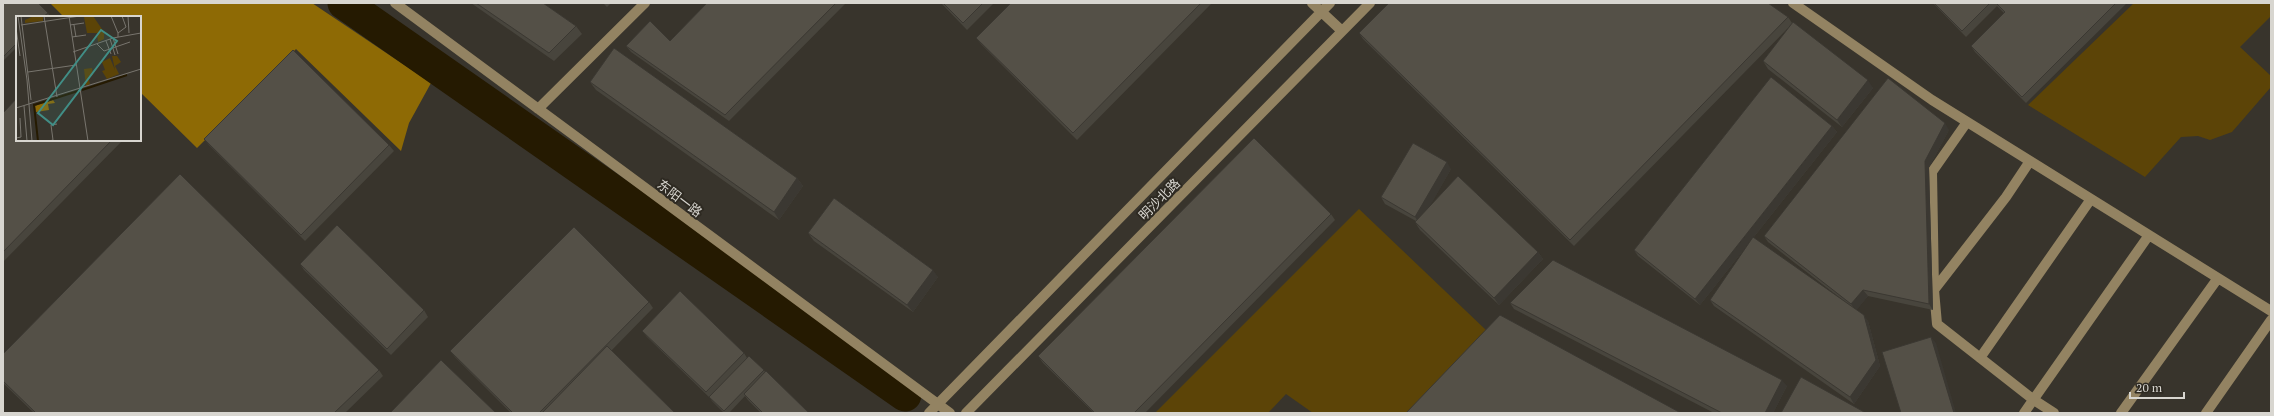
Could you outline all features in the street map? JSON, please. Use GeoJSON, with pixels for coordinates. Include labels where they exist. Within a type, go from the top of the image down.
{"type":"FeatureCollection","features":[{"type":"Feature","properties":{"kind":"street","name":"东阳一路"},"geometry":{"type":"LineString","coordinates":[[395,3],[950,413]]}},
{"type":"Feature","properties":{"kind":"street"},"geometry":{"type":"LineString","coordinates":[[538,109],[644,3]]}},
{"type":"Feature","properties":{"kind":"street"},"geometry":{"type":"LineString","coordinates":[[1312,3],[1342,31]]}},
{"type":"Feature","properties":{"kind":"street","name":"明沙北路"},"geometry":{"type":"LineString","coordinates":[[929,413],[1330,3]]}},
{"type":"Feature","properties":{"kind":"street","name":"明沙北路"},"geometry":{"type":"LineString","coordinates":[[966,413],[1370,3]]}},
{"type":"Feature","properties":{"kind":"street"},"geometry":{"type":"LineString","coordinates":[[1793,3],[1932,100],[2271,311]]}},
{"type":"Feature","properties":{"kind":"street"},"geometry":{"type":"LineString","coordinates":[[1967,122],[1932,172],[1934,290],[1937,324],[2034,400],[2054,413]]}},
{"type":"Feature","properties":{"kind":"street"},"geometry":{"type":"LineString","coordinates":[[1934,290],[2006,197],[2030,161]]}},
{"type":"Feature","properties":{"kind":"street"},"geometry":{"type":"LineString","coordinates":[[1980,358],[2091,199]]}},
{"type":"Feature","properties":{"kind":"street"},"geometry":{"type":"LineString","coordinates":[[2024,413],[2149,235]]}},
{"type":"Feature","properties":{"kind":"street"},"geometry":{"type":"LineString","coordinates":[[2121,413],[2218,278]]}},
{"type":"Feature","properties":{"kind":"street"},"geometry":{"type":"LineString","coordinates":[[2206,413],[2271,320]]}},
{"type":"Feature","properties":{"kind":"shaded area"},"geometry":{"type":"Polygon","coordinates":[[[50,3],[312,3],[431,83],[409,123],[401,151],[296,49],[197,148],[141,93],[141,16],[63,16],[50,3]]]}},
{"type":"Feature","properties":{"kind":"shaded area"},"geometry":{"type":"Polygon","coordinates":[[[2134,3],[2271,3],[2271,16],[2240,47],[2271,76],[2271,87],[2232,132],[2210,140],[2198,136],[2181,137],[2145,177],[2028,105],[2134,3]]]}},
{"type":"Feature","properties":{"kind":"shaded area"},"geometry":{"type":"Polygon","coordinates":[[[1359,209],[1487,331],[1411,413],[1313,413],[1286,394],[1268,413],[1155,413],[1359,209]]]}},
{"type":"Feature","properties":{"kind":"building"},"geometry":{"type":"Polygon","coordinates":[[[3,3],[38,3],[48,13],[44,16],[16,16],[16,44],[3,57],[3,3]]]}},
{"type":"Feature","properties":{"kind":"building"},"geometry":{"type":"Polygon","coordinates":[[[476,3],[543,3],[576,26],[549,53],[476,3]]]}},
{"type":"Feature","properties":{"kind":"building"},"geometry":{"type":"Polygon","coordinates":[[[707,3],[836,3],[725,115],[626,46],[650,21],[670,41],[707,3]]]}},
{"type":"Feature","properties":{"kind":"building"},"geometry":{"type":"Polygon","coordinates":[[[943,3],[983,3],[963,23],[943,3]]]}},
{"type":"Feature","properties":{"kind":"building"},"geometry":{"type":"Polygon","coordinates":[[[1011,3],[1201,3],[1073,133],[976,38],[1011,3]]]}},
{"type":"Feature","properties":{"kind":"building"},"geometry":{"type":"Polygon","coordinates":[[[1389,3],[1768,3],[1788,17],[1570,240],[1359,33],[1389,3]]]}},
{"type":"Feature","properties":{"kind":"building"},"geometry":{"type":"Polygon","coordinates":[[[1934,3],[1990,3],[1962,31],[1934,3]]]}},
{"type":"Feature","properties":{"kind":"building"},"geometry":{"type":"Polygon","coordinates":[[[1996,3],[2116,3],[2022,97],[1971,46],[2005,12],[1996,3]]]}},
{"type":"Feature","properties":{"kind":"building"},"geometry":{"type":"Polygon","coordinates":[[[1793,22],[1868,80],[1837,120],[1763,61],[1793,22]]]}},
{"type":"Feature","properties":{"kind":"building"},"geometry":{"type":"Polygon","coordinates":[[[614,48],[797,178],[774,212],[590,82],[614,48]]]}},
{"type":"Feature","properties":{"kind":"building"},"geometry":{"type":"Polygon","coordinates":[[[293,50],[389,145],[301,235],[204,139],[293,50]]]}},
{"type":"Feature","properties":{"kind":"building"},"geometry":{"type":"Polygon","coordinates":[[[1771,77],[1832,126],[1695,299],[1634,250],[1771,77]]]}},
{"type":"Feature","properties":{"kind":"building"},"geometry":{"type":"Polygon","coordinates":[[[1888,78],[1945,123],[1925,161],[1929,304],[1863,290],[1851,304],[1764,236],[1888,78]]]}},
{"type":"Feature","properties":{"kind":"building"},"geometry":{"type":"Polygon","coordinates":[[[16,99],[16,141],[111,141],[3,252],[3,113],[16,99]]]}},
{"type":"Feature","properties":{"kind":"building"},"geometry":{"type":"Polygon","coordinates":[[[1254,138],[1331,214],[1134,413],[1095,413],[1038,356],[1254,138]]]}},
{"type":"Feature","properties":{"kind":"building"},"geometry":{"type":"Polygon","coordinates":[[[1413,143],[1447,162],[1415,217],[1381,197],[1413,143]]]}},
{"type":"Feature","properties":{"kind":"building"},"geometry":{"type":"Polygon","coordinates":[[[180,174],[379,370],[334,413],[36,413],[3,381],[3,354],[180,174]]]}},
{"type":"Feature","properties":{"kind":"building"},"geometry":{"type":"Polygon","coordinates":[[[1458,176],[1538,252],[1494,298],[1415,222],[1458,176]]]}},
{"type":"Feature","properties":{"kind":"building"},"geometry":{"type":"Polygon","coordinates":[[[834,198],[933,270],[907,305],[808,233],[834,198]]]}},
{"type":"Feature","properties":{"kind":"building"},"geometry":{"type":"Polygon","coordinates":[[[337,225],[424,310],[387,349],[300,264],[337,225]]]}},
{"type":"Feature","properties":{"kind":"building"},"geometry":{"type":"Polygon","coordinates":[[[574,227],[649,302],[539,413],[513,413],[450,351],[574,227]]]}},
{"type":"Feature","properties":{"kind":"building"},"geometry":{"type":"Polygon","coordinates":[[[1753,237],[1864,315],[1876,360],[1850,397],[1710,300],[1753,237]]]}},
{"type":"Feature","properties":{"kind":"building"},"geometry":{"type":"Polygon","coordinates":[[[1553,260],[1782,380],[1765,413],[1722,413],[1510,303],[1553,260]]]}},
{"type":"Feature","properties":{"kind":"building"},"geometry":{"type":"Polygon","coordinates":[[[680,291],[744,353],[706,392],[642,331],[680,291]]]}},
{"type":"Feature","properties":{"kind":"building"},"geometry":{"type":"Polygon","coordinates":[[[1500,315],[1681,413],[1406,413],[1500,315]]]}},
{"type":"Feature","properties":{"kind":"building"},"geometry":{"type":"Polygon","coordinates":[[[1931,337],[1954,413],[1901,413],[1882,352],[1931,337]]]}},
{"type":"Feature","properties":{"kind":"building"},"geometry":{"type":"Polygon","coordinates":[[[607,346],[675,413],[542,413],[607,346]]]}},
{"type":"Feature","properties":{"kind":"building"},"geometry":{"type":"Polygon","coordinates":[[[749,356],[764,370],[724,411],[709,397],[749,356]]]}},
{"type":"Feature","properties":{"kind":"building"},"geometry":{"type":"Polygon","coordinates":[[[441,360],[496,413],[390,413],[441,360]]]}},
{"type":"Feature","properties":{"kind":"building"},"geometry":{"type":"Polygon","coordinates":[[[766,371],[809,413],[763,413],[744,394],[766,371]]]}},
{"type":"Feature","properties":{"kind":"building"},"geometry":{"type":"Polygon","coordinates":[[[1801,377],[1866,413],[1781,413],[1801,377]]]}},
{"type":"Feature","properties":{"kind":"waterway"},"geometry":{"type":"LineString","coordinates":[[344,3],[905,395]]}}]}
